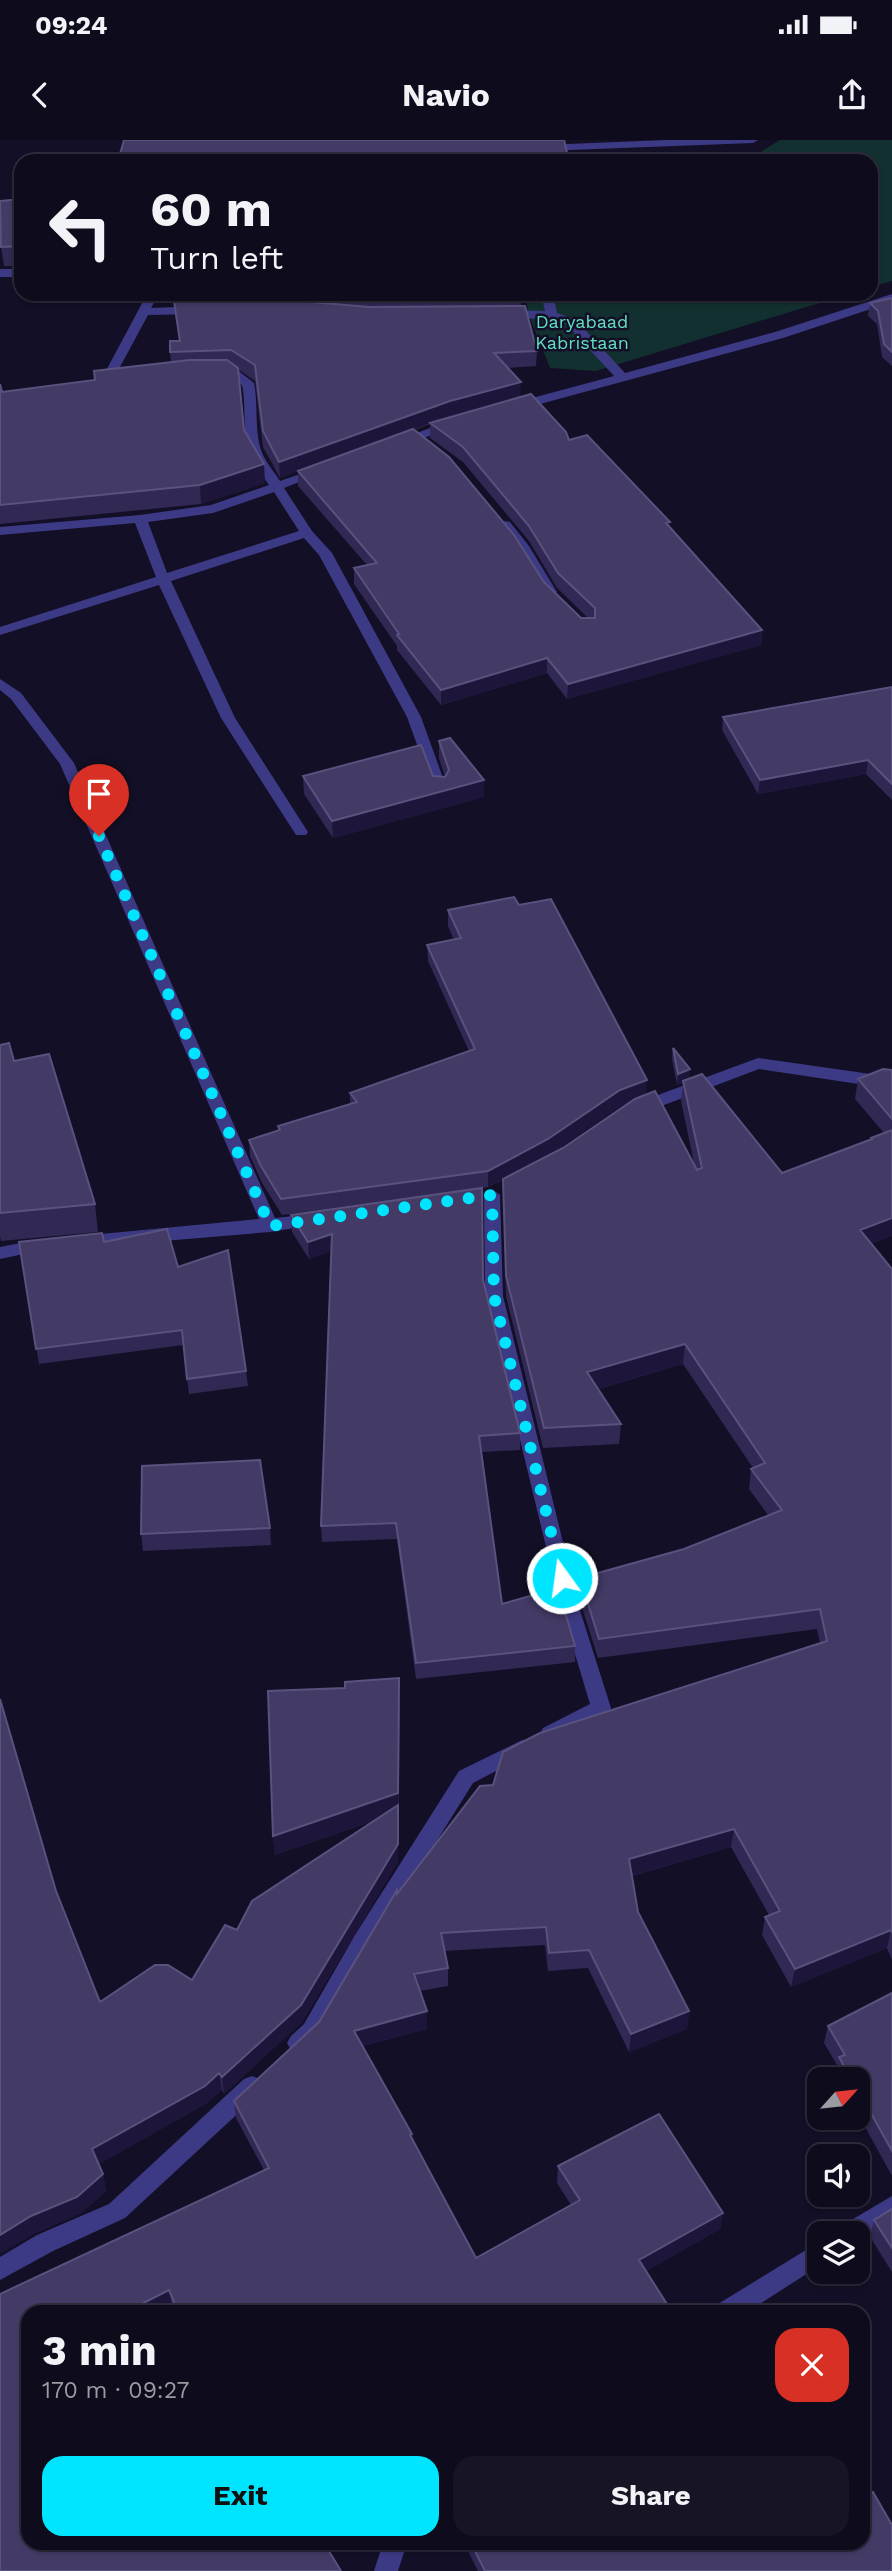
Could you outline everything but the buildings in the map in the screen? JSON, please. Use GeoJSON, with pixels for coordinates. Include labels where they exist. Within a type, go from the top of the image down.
{"type":"FeatureCollection","features":[{"type":"Feature","properties":{"kind":"street"},"geometry":{"type":"LineString","coordinates":[[524,149],[753,140]]}},
{"type":"Feature","properties":{"kind":"street"},"geometry":{"type":"LineString","coordinates":[[589,146],[591,154]]}},
{"type":"Feature","properties":{"kind":"street"},"geometry":{"type":"LineString","coordinates":[[507,408],[779,335],[892,298]]}},
{"type":"Feature","properties":{"kind":"street"},"geometry":{"type":"LineString","coordinates":[[128,377],[101,381],[149,301]]}},
{"type":"Feature","properties":{"kind":"street"},"geometry":{"type":"LineString","coordinates":[[549,301],[552,315]]}},
{"type":"Feature","properties":{"kind":"street"},"geometry":{"type":"LineString","coordinates":[[143,312],[209,310]]}},
{"type":"Feature","properties":{"kind":"street"},"geometry":{"type":"LineString","coordinates":[[488,314],[552,315],[571,322],[622,377]]}},
{"type":"Feature","properties":{"kind":"street"},"geometry":{"type":"LineString","coordinates":[[205,372],[232,372],[248,383],[252,404],[251,430],[257,456],[307,533],[325,553],[414,717],[440,789]]}},
{"type":"Feature","properties":{"kind":"street"},"geometry":{"type":"LineString","coordinates":[[391,446],[422,440],[468,419]]}},
{"type":"Feature","properties":{"kind":"street"},"geometry":{"type":"LineString","coordinates":[[0,531],[140,519],[213,509],[328,469]]}},
{"type":"Feature","properties":{"kind":"street"},"geometry":{"type":"LineString","coordinates":[[497,516],[522,546],[550,592],[559,601]]}},
{"type":"Feature","properties":{"kind":"street"},"geometry":{"type":"LineString","coordinates":[[140,519],[163,579],[228,718],[301,832]]}},
{"type":"Feature","properties":{"kind":"street"},"geometry":{"type":"LineString","coordinates":[[0,631],[307,533]]}},
{"type":"Feature","properties":{"kind":"street"},"geometry":{"type":"LineString","coordinates":[[0,683],[16,696],[67,763],[270,1226]]}},
{"type":"Feature","properties":{"kind":"street"},"geometry":{"type":"LineString","coordinates":[[0,699],[16,696]]}},
{"type":"Feature","properties":{"kind":"street"},"geometry":{"type":"LineString","coordinates":[[626,1114],[758,1063],[892,1083]]}},
{"type":"Feature","properties":{"kind":"street"},"geometry":{"type":"LineString","coordinates":[[0,2269],[46,2243],[117,2211],[311,2031],[362,1942],[466,1777],[601,1708],[569,1604],[494,1296],[491,1193]]}},
{"type":"Feature","properties":{"kind":"street"},"geometry":{"type":"LineString","coordinates":[[0,1253],[61,1244],[270,1226],[335,1217]]}},
{"type":"Feature","properties":{"kind":"street"},"geometry":{"type":"LineString","coordinates":[[870,2221],[892,2207]]}},
{"type":"Feature","properties":{"kind":"street"},"geometry":{"type":"LineString","coordinates":[[737,2305],[807,2261]]}},
{"type":"Feature","properties":{"kind":"street"},"geometry":{"type":"LineString","coordinates":[[386,2571],[393,2550]]}},
{"type":"Feature","properties":{"kind":"green space"},"geometry":{"type":"Polygon","coordinates":[[[780,140],[892,140],[892,281],[878,285],[878,154],[757,154],[780,140]]]}},
{"type":"Feature","properties":{"kind":"green space","name":"Daryabaad Kabristaan"},"geometry":{"type":"Polygon","coordinates":[[[527,301],[826,301],[596,371],[550,368],[528,313],[527,301]]]}},
{"type":"Feature","properties":{"kind":"route"},"geometry":{"type":"LineString","coordinates":[[99,836],[270,1226],[492,1195],[494,1296],[562,1578]]}}]}
